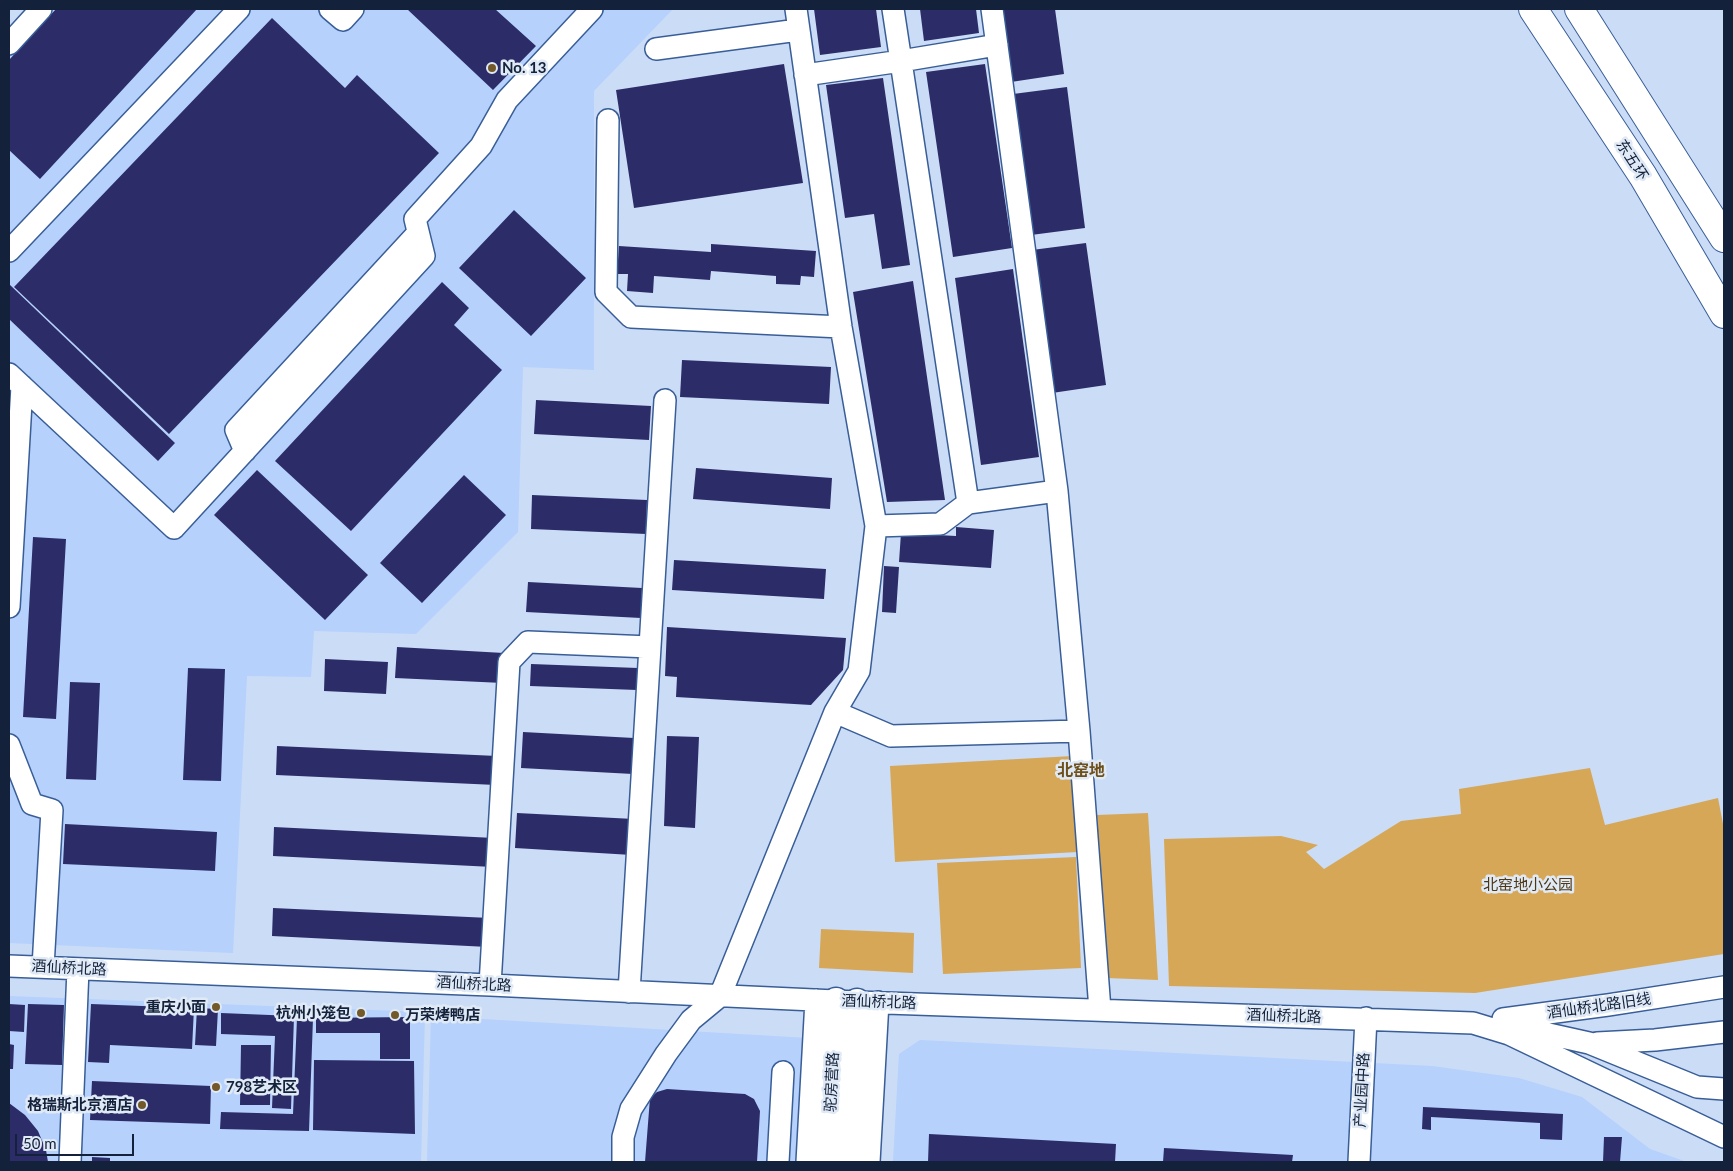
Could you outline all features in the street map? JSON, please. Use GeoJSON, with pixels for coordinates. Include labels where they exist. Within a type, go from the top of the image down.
{"type":"FeatureCollection","features":[{"type":"Feature","properties":{"kind":"highway","name":"东五环"},"geometry":{"type":"LineString","coordinates":[[1533,9],[1643,176],[1724,314]]}},
{"type":"Feature","properties":{"kind":"highway"},"geometry":{"type":"LineString","coordinates":[[1579,9],[1724,238]]}},
{"type":"Feature","properties":{"kind":"main road","name":"驼房营路"},"geometry":{"type":"LineString","coordinates":[[828,1162],[847,1001]]}},
{"type":"Feature","properties":{"kind":"main road","name":"驼房营路"},"geometry":{"type":"LineString","coordinates":[[847,1001],[849,1162]]}},
{"type":"Feature","properties":{"kind":"street"},"geometry":{"type":"LineString","coordinates":[[9,44],[41,9]]}},
{"type":"Feature","properties":{"kind":"street"},"geometry":{"type":"LineString","coordinates":[[9,251],[239,9]]}},
{"type":"Feature","properties":{"kind":"street"},"geometry":{"type":"LineString","coordinates":[[330,9],[343,20],[353,9]]}},
{"type":"Feature","properties":{"kind":"street"},"geometry":{"type":"LineString","coordinates":[[15,380],[174,528],[424,256],[415,218],[481,146],[507,100],[592,9]]}},
{"type":"Feature","properties":{"kind":"street"},"geometry":{"type":"LineString","coordinates":[[623,1162],[623,1137],[631,1109],[666,1054],[692,1020],[720,996],[835,712],[860,671],[876,526],[841,328],[796,9]]}},
{"type":"Feature","properties":{"kind":"street"},"geometry":{"type":"LineString","coordinates":[[893,9],[968,503]]}},
{"type":"Feature","properties":{"kind":"street"},"geometry":{"type":"LineString","coordinates":[[992,9],[1057,490],[1100,1010]]}},
{"type":"Feature","properties":{"kind":"street"},"geometry":{"type":"LineString","coordinates":[[656,49],[798,30]]}},
{"type":"Feature","properties":{"kind":"street"},"geometry":{"type":"LineString","coordinates":[[804,75],[997,45]]}},
{"type":"Feature","properties":{"kind":"street"},"geometry":{"type":"LineString","coordinates":[[608,120],[606,292],[630,317],[841,328]]}},
{"type":"Feature","properties":{"kind":"street"},"geometry":{"type":"LineString","coordinates":[[9,607],[15,380]]}},
{"type":"Feature","properties":{"kind":"street"},"geometry":{"type":"LineString","coordinates":[[629,992],[665,400]]}},
{"type":"Feature","properties":{"kind":"street"},"geometry":{"type":"LineString","coordinates":[[876,526],[940,524],[968,503],[1057,490]]}},
{"type":"Feature","properties":{"kind":"street"},"geometry":{"type":"LineString","coordinates":[[490,985],[508,662],[528,642],[650,647]]}},
{"type":"Feature","properties":{"kind":"street"},"geometry":{"type":"LineString","coordinates":[[835,712],[891,736],[1078,731]]}},
{"type":"Feature","properties":{"kind":"street"},"geometry":{"type":"LineString","coordinates":[[9,745],[32,804],[52,810],[43,967]]}},
{"type":"Feature","properties":{"kind":"street","name":"酒仙桥北路"},"geometry":{"type":"LineString","coordinates":[[9,966],[847,1001],[1473,1023],[1509,1034],[1724,1137]]}},
{"type":"Feature","properties":{"kind":"street"},"geometry":{"type":"LineString","coordinates":[[70,1162],[78,969]]}},
{"type":"Feature","properties":{"kind":"street","name":"酒仙桥北路旧线"},"geometry":{"type":"LineString","coordinates":[[1473,1023],[1575,1010],[1724,986]]}},
{"type":"Feature","properties":{"kind":"street"},"geometry":{"type":"LineString","coordinates":[[807,1162],[847,1001]]}},
{"type":"Feature","properties":{"kind":"street"},"geometry":{"type":"LineString","coordinates":[[847,1001],[869,1162]]}},
{"type":"Feature","properties":{"kind":"street","name":"产业园中路"},"geometry":{"type":"LineString","coordinates":[[1359,1162],[1366,1018]]}},
{"type":"Feature","properties":{"kind":"street"},"geometry":{"type":"LineString","coordinates":[[1473,1023],[1535,1031],[1589,1043],[1697,1087],[1724,1089]]}},
{"type":"Feature","properties":{"kind":"street"},"geometry":{"type":"LineString","coordinates":[[1589,1043],[1655,1040],[1724,1032]]}},
{"type":"Feature","properties":{"kind":"street"},"geometry":{"type":"LineString","coordinates":[[778,1162],[783,1072]]}},
{"type":"Feature","properties":{"kind":"shaded area"},"geometry":{"type":"Polygon","coordinates":[[[27,9],[673,9],[594,91],[594,370],[523,367],[518,532],[416,634],[314,631],[311,677],[247,676],[233,953],[9,943],[9,28],[27,9]]]}},
{"type":"Feature","properties":{"kind":"shaded area","name":"798艺术区"},"geometry":{"type":"Polygon","coordinates":[[[9,996],[425,1012],[421,1162],[9,1162],[9,996]]]}},
{"type":"Feature","properties":{"kind":"shaded area"},"geometry":{"type":"Polygon","coordinates":[[[431,1016],[808,1038],[801,1162],[427,1162],[431,1016]]]}},
{"type":"Feature","properties":{"kind":"shaded area"},"geometry":{"type":"Polygon","coordinates":[[[920,1040],[1432,1066],[1519,1078],[1582,1097],[1650,1149],[1687,1162],[893,1162],[899,1054],[920,1040]]]}},
{"type":"Feature","properties":{"kind":"green space"},"geometry":{"type":"Polygon","coordinates":[[[1073,756],[1078,852],[895,862],[890,766],[1073,756]]]}},
{"type":"Feature","properties":{"kind":"green space","name":"北窑地小公园"},"geometry":{"type":"Polygon","coordinates":[[[1590,768],[1605,825],[1718,798],[1724,829],[1724,954],[1475,993],[1169,986],[1164,839],[1281,836],[1318,845],[1306,852],[1324,869],[1401,821],[1461,814],[1459,789],[1590,768]]]}},
{"type":"Feature","properties":{"kind":"green space"},"geometry":{"type":"Polygon","coordinates":[[[1148,813],[1158,980],[1106,978],[1097,815],[1148,813]]]}},
{"type":"Feature","properties":{"kind":"green space"},"geometry":{"type":"Polygon","coordinates":[[[1076,857],[1081,968],[943,974],[937,863],[1076,857]]]}},
{"type":"Feature","properties":{"kind":"green space"},"geometry":{"type":"Polygon","coordinates":[[[821,929],[914,933],[913,973],[819,968],[821,929]]]}},
{"type":"Feature","properties":{"kind":"building"},"geometry":{"type":"Polygon","coordinates":[[[56,9],[197,9],[40,179],[9,150],[9,60],[56,9]]]}},
{"type":"Feature","properties":{"kind":"building","name":"No. 13"},"geometry":{"type":"Polygon","coordinates":[[[407,9],[495,9],[536,46],[493,90],[407,9]]]}},
{"type":"Feature","properties":{"kind":"building"},"geometry":{"type":"Polygon","coordinates":[[[814,9],[876,9],[881,47],[820,55],[814,9]]]}},
{"type":"Feature","properties":{"kind":"building"},"geometry":{"type":"Polygon","coordinates":[[[920,9],[976,9],[979,33],[924,41],[920,9]]]}},
{"type":"Feature","properties":{"kind":"building"},"geometry":{"type":"Polygon","coordinates":[[[1000,9],[1055,9],[1064,74],[1011,82],[1000,9]]]}},
{"type":"Feature","properties":{"kind":"building"},"geometry":{"type":"Polygon","coordinates":[[[272,18],[345,88],[357,75],[439,153],[169,434],[14,287],[272,18]]]}},
{"type":"Feature","properties":{"kind":"building"},"geometry":{"type":"Polygon","coordinates":[[[784,64],[803,183],[634,208],[616,90],[784,64]]]}},
{"type":"Feature","properties":{"kind":"building"},"geometry":{"type":"Polygon","coordinates":[[[985,64],[1012,248],[953,257],[926,72],[985,64]]]}},
{"type":"Feature","properties":{"kind":"building"},"geometry":{"type":"Polygon","coordinates":[[[883,78],[910,265],[882,269],[874,214],[845,218],[826,85],[883,78]]]}},
{"type":"Feature","properties":{"kind":"building"},"geometry":{"type":"Polygon","coordinates":[[[1067,87],[1085,228],[1031,235],[1013,94],[1067,87]]]}},
{"type":"Feature","properties":{"kind":"building"},"geometry":{"type":"Polygon","coordinates":[[[514,210],[586,278],[531,336],[459,268],[514,210]]]}},
{"type":"Feature","properties":{"kind":"building"},"geometry":{"type":"Polygon","coordinates":[[[1086,243],[1106,385],[1052,393],[1032,250],[1086,243]]]}},
{"type":"Feature","properties":{"kind":"building"},"geometry":{"type":"Polygon","coordinates":[[[711,244],[816,251],[814,277],[801,276],[800,285],[776,284],[776,276],[711,271],[710,280],[654,276],[653,293],[627,291],[628,274],[617,274],[619,246],[711,252],[711,244]]]}},
{"type":"Feature","properties":{"kind":"building"},"geometry":{"type":"Polygon","coordinates":[[[1013,269],[1039,457],[981,465],[955,278],[1013,269]]]}},
{"type":"Feature","properties":{"kind":"building"},"geometry":{"type":"Polygon","coordinates":[[[913,281],[945,500],[887,502],[853,292],[913,281]]]}},
{"type":"Feature","properties":{"kind":"building"},"geometry":{"type":"Polygon","coordinates":[[[442,282],[469,308],[454,325],[502,370],[351,531],[275,461],[442,282]]]}},
{"type":"Feature","properties":{"kind":"building"},"geometry":{"type":"Polygon","coordinates":[[[9,284],[175,443],[158,461],[9,319],[9,284]]]}},
{"type":"Feature","properties":{"kind":"building"},"geometry":{"type":"Polygon","coordinates":[[[682,360],[831,367],[829,404],[680,397],[682,360]]]}},
{"type":"Feature","properties":{"kind":"building"},"geometry":{"type":"Polygon","coordinates":[[[536,400],[651,406],[649,440],[534,434],[536,400]]]}},
{"type":"Feature","properties":{"kind":"building"},"geometry":{"type":"Polygon","coordinates":[[[696,468],[832,478],[830,509],[693,499],[696,468]]]}},
{"type":"Feature","properties":{"kind":"building"},"geometry":{"type":"Polygon","coordinates":[[[257,470],[368,575],[325,620],[214,515],[257,470]]]}},
{"type":"Feature","properties":{"kind":"building"},"geometry":{"type":"Polygon","coordinates":[[[464,475],[506,515],[422,603],[380,563],[464,475]]]}},
{"type":"Feature","properties":{"kind":"building"},"geometry":{"type":"Polygon","coordinates":[[[532,495],[647,500],[646,534],[531,529],[532,495]]]}},
{"type":"Feature","properties":{"kind":"building"},"geometry":{"type":"Polygon","coordinates":[[[956,527],[994,530],[991,568],[899,562],[901,533],[956,536],[956,527]]]}},
{"type":"Feature","properties":{"kind":"building"},"geometry":{"type":"Polygon","coordinates":[[[33,537],[66,539],[56,719],[23,717],[33,537]]]}},
{"type":"Feature","properties":{"kind":"building"},"geometry":{"type":"Polygon","coordinates":[[[674,560],[826,569],[824,599],[672,590],[674,560]]]}},
{"type":"Feature","properties":{"kind":"building"},"geometry":{"type":"Polygon","coordinates":[[[884,566],[899,567],[896,613],[882,612],[884,566]]]}},
{"type":"Feature","properties":{"kind":"building"},"geometry":{"type":"Polygon","coordinates":[[[528,582],[642,588],[641,618],[526,612],[528,582]]]}},
{"type":"Feature","properties":{"kind":"building"},"geometry":{"type":"Polygon","coordinates":[[[667,627],[846,638],[843,670],[811,705],[676,697],[677,677],[665,676],[667,627]]]}},
{"type":"Feature","properties":{"kind":"building"},"geometry":{"type":"Polygon","coordinates":[[[397,647],[504,653],[503,683],[395,678],[397,647]]]}},
{"type":"Feature","properties":{"kind":"building"},"geometry":{"type":"Polygon","coordinates":[[[325,659],[388,662],[386,694],[324,691],[325,659]]]}},
{"type":"Feature","properties":{"kind":"building"},"geometry":{"type":"Polygon","coordinates":[[[531,664],[638,668],[637,690],[530,686],[531,664]]]}},
{"type":"Feature","properties":{"kind":"building"},"geometry":{"type":"Polygon","coordinates":[[[188,668],[225,669],[221,781],[183,780],[188,668]]]}},
{"type":"Feature","properties":{"kind":"building"},"geometry":{"type":"Polygon","coordinates":[[[70,682],[100,683],[96,780],[66,779],[70,682]]]}},
{"type":"Feature","properties":{"kind":"building"},"geometry":{"type":"Polygon","coordinates":[[[523,732],[634,738],[633,774],[521,768],[523,732]]]}},
{"type":"Feature","properties":{"kind":"building"},"geometry":{"type":"Polygon","coordinates":[[[667,736],[699,737],[695,828],[664,826],[667,736]]]}},
{"type":"Feature","properties":{"kind":"building"},"geometry":{"type":"Polygon","coordinates":[[[277,746],[497,756],[496,785],[276,775],[277,746]]]}},
{"type":"Feature","properties":{"kind":"building"},"geometry":{"type":"Polygon","coordinates":[[[517,813],[634,819],[632,855],[515,848],[517,813]]]}},
{"type":"Feature","properties":{"kind":"building"},"geometry":{"type":"Polygon","coordinates":[[[65,824],[217,832],[215,871],[63,864],[65,824]]]}},
{"type":"Feature","properties":{"kind":"building"},"geometry":{"type":"Polygon","coordinates":[[[274,827],[494,838],[493,867],[273,856],[274,827]]]}},
{"type":"Feature","properties":{"kind":"building"},"geometry":{"type":"Polygon","coordinates":[[[273,908],[490,918],[488,947],[272,936],[273,908]]]}},
{"type":"Feature","properties":{"kind":"building"},"geometry":{"type":"Polygon","coordinates":[[[9,1004],[25,1005],[24,1032],[9,1031],[9,1004]]]}},
{"type":"Feature","properties":{"kind":"building"},"geometry":{"type":"Polygon","coordinates":[[[28,1004],[64,1005],[62,1065],[25,1064],[28,1004]]]}},
{"type":"Feature","properties":{"kind":"building"},"geometry":{"type":"Polygon","coordinates":[[[91,1004],[194,1008],[192,1049],[110,1045],[109,1063],[88,1062],[91,1004]]]}},
{"type":"Feature","properties":{"kind":"building"},"geometry":{"type":"Polygon","coordinates":[[[197,1008],[218,1009],[216,1046],[195,1045],[197,1008]]]}},
{"type":"Feature","properties":{"kind":"building"},"geometry":{"type":"Polygon","coordinates":[[[221,1013],[294,1016],[291,1109],[272,1108],[275,1036],[221,1034],[221,1013]]]}},
{"type":"Feature","properties":{"kind":"building"},"geometry":{"type":"Polygon","coordinates":[[[410,1017],[410,1059],[380,1059],[380,1033],[316,1033],[316,1018],[410,1017]]]}},
{"type":"Feature","properties":{"kind":"building"},"geometry":{"type":"Polygon","coordinates":[[[297,1018],[313,1018],[309,1131],[220,1129],[221,1112],[293,1114],[297,1018]]]}},
{"type":"Feature","properties":{"kind":"building"},"geometry":{"type":"Polygon","coordinates":[[[9,1044],[14,1045],[13,1069],[9,1069],[9,1044]]]}},
{"type":"Feature","properties":{"kind":"building"},"geometry":{"type":"Polygon","coordinates":[[[241,1045],[271,1045],[270,1105],[240,1105],[241,1045]]]}},
{"type":"Feature","properties":{"kind":"building"},"geometry":{"type":"Polygon","coordinates":[[[314,1060],[414,1061],[415,1134],[313,1130],[314,1060]]]}},
{"type":"Feature","properties":{"kind":"building"},"geometry":{"type":"Polygon","coordinates":[[[92,1081],[211,1086],[210,1124],[90,1120],[92,1081]]]}},
{"type":"Feature","properties":{"kind":"building"},"geometry":{"type":"Polygon","coordinates":[[[667,1089],[745,1094],[754,1099],[760,1111],[757,1162],[645,1162],[650,1098],[657,1092],[667,1089]]]}},
{"type":"Feature","properties":{"kind":"building"},"geometry":{"type":"Polygon","coordinates":[[[9,1103],[25,1115],[38,1131],[46,1150],[48,1162],[9,1162],[9,1103]]]}},
{"type":"Feature","properties":{"kind":"building"},"geometry":{"type":"Polygon","coordinates":[[[1423,1107],[1563,1114],[1562,1140],[1540,1139],[1540,1123],[1431,1117],[1431,1130],[1422,1129],[1423,1107]]]}},
{"type":"Feature","properties":{"kind":"building"},"geometry":{"type":"Polygon","coordinates":[[[929,1134],[1116,1144],[1115,1162],[928,1162],[929,1134]]]}},
{"type":"Feature","properties":{"kind":"building"},"geometry":{"type":"Polygon","coordinates":[[[1604,1137],[1622,1137],[1620,1162],[1603,1162],[1604,1137]]]}},
{"type":"Feature","properties":{"kind":"building"},"geometry":{"type":"Polygon","coordinates":[[[1164,1148],[1293,1155],[1292,1162],[1163,1162],[1164,1148]]]}},
{"type":"Feature","properties":{"kind":"building"},"geometry":{"type":"Polygon","coordinates":[[[92,1157],[110,1158],[110,1162],[92,1162],[92,1157]]]}},
{"type":"Feature","properties":{"kind":"place","name":"No. 13"},"geometry":{"type":"Point","coordinates":[492,68]}},
{"type":"Feature","properties":{"kind":"place","name":"重庆小面"},"geometry":{"type":"Point","coordinates":[216,1007]}},
{"type":"Feature","properties":{"kind":"place","name":"杭州小笼包"},"geometry":{"type":"Point","coordinates":[361,1013]}},
{"type":"Feature","properties":{"kind":"place","name":"万荣烤鸭店"},"geometry":{"type":"Point","coordinates":[395,1015]}},
{"type":"Feature","properties":{"kind":"place","name":"798艺术区"},"geometry":{"type":"Point","coordinates":[216,1087]}},
{"type":"Feature","properties":{"kind":"place","name":"格瑞斯北京酒店"},"geometry":{"type":"Point","coordinates":[142,1105]}},
{"type":"Feature","properties":{"kind":"district","name":"北窑地"},"geometry":{"type":"Point","coordinates":[1081,771]}}]}
